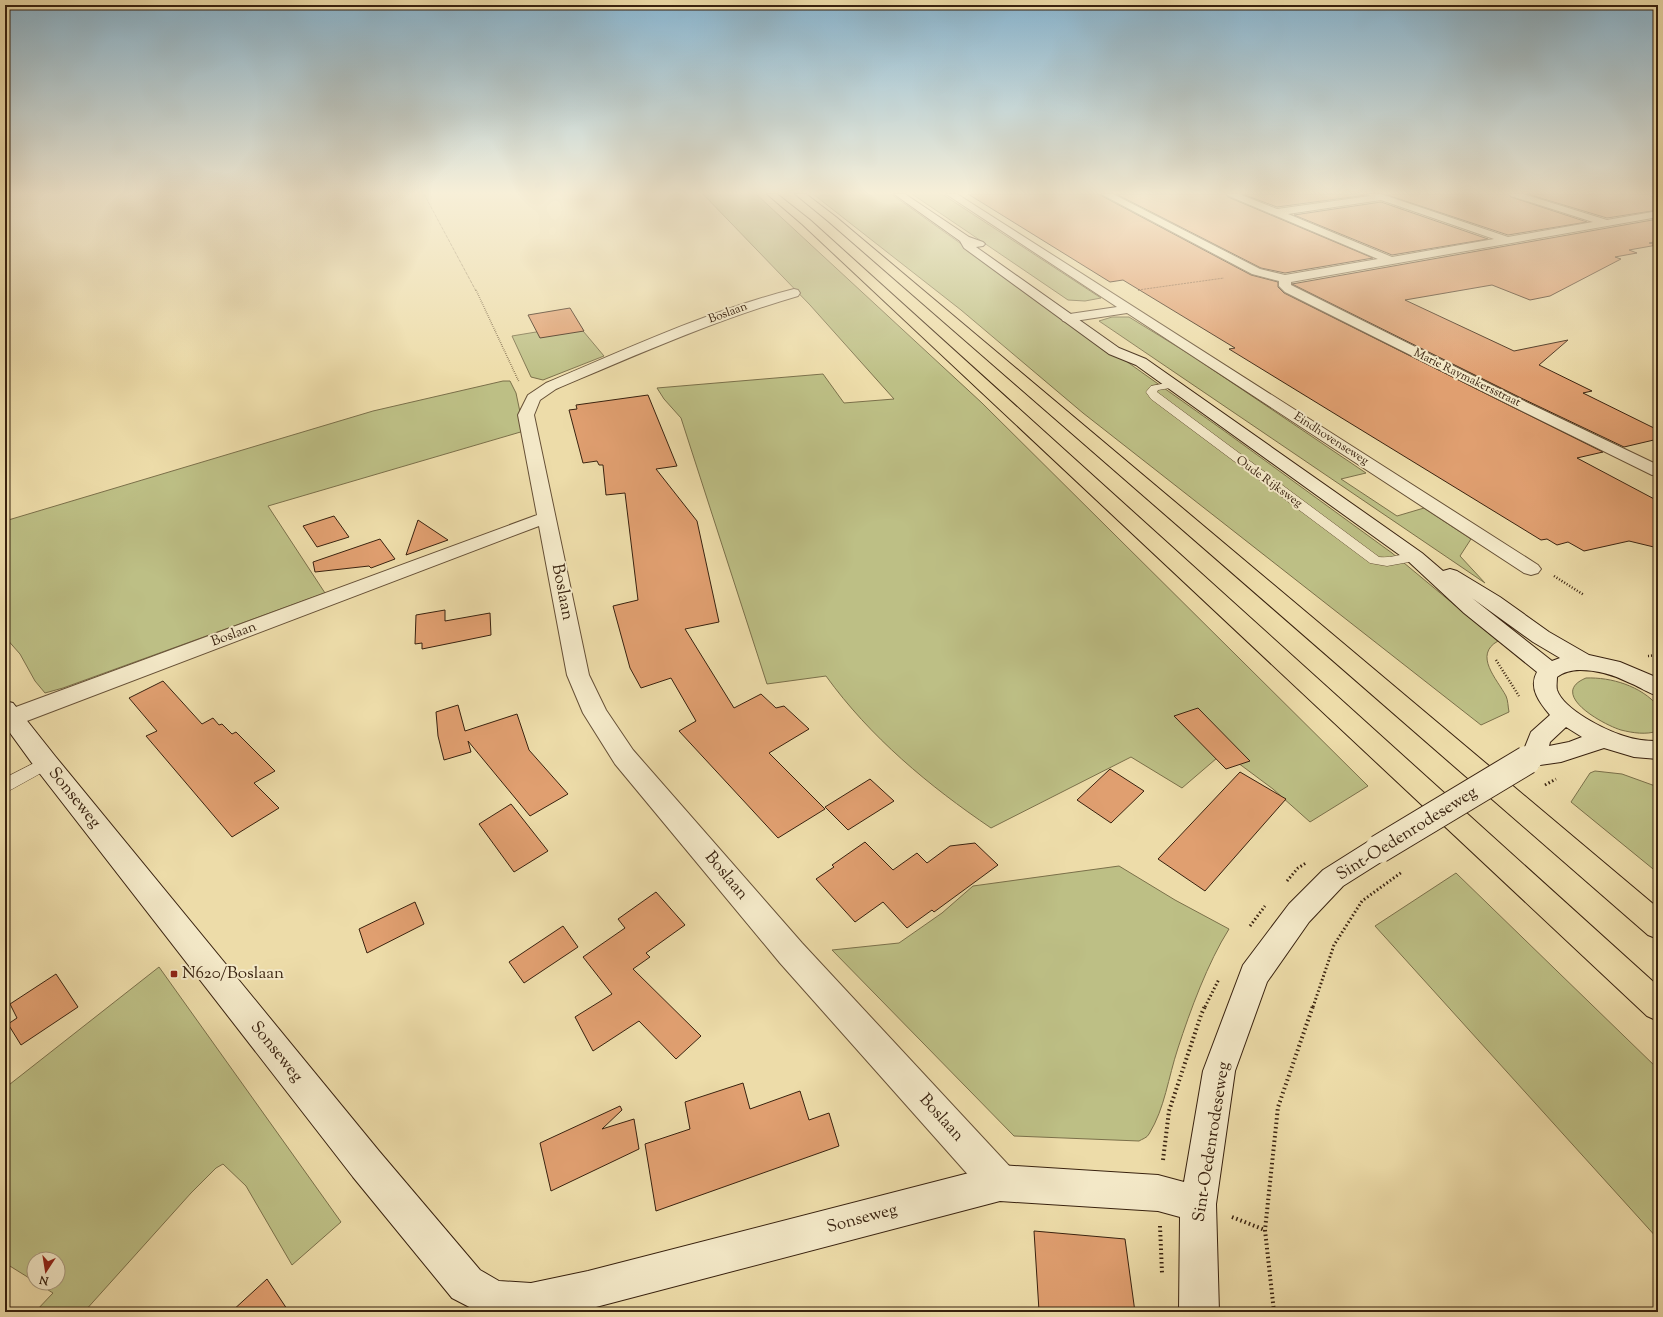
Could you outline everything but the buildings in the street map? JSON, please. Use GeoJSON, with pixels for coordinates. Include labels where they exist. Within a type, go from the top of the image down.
{"type":"FeatureCollection","features":[{"type":"Feature","properties":{"kind":"highway"},"geometry":{"type":"LineString","coordinates":[[843,255],[1658,1006]]}},
{"type":"Feature","properties":{"kind":"highway"},"geometry":{"type":"LineString","coordinates":[[876,255],[1658,926]]}},
{"type":"Feature","properties":{"kind":"street","name":"Oude Rijksweg"},"geometry":{"type":"LineString","coordinates":[[981,255],[1055,309],[1069,312]]}},
{"type":"Feature","properties":{"kind":"street","name":"Oude Rijksweg"},"geometry":{"type":"LineString","coordinates":[[994,255],[1069,312],[1114,351],[1141,362],[1415,557],[1471,608],[1550,671]]}},
{"type":"Feature","properties":{"kind":"street","name":"Eindhovenseweg"},"geometry":{"type":"LineString","coordinates":[[1046,255],[1531,569]]}},
{"type":"Feature","properties":{"kind":"street"},"geometry":{"type":"LineString","coordinates":[[1224,255],[1256,272],[1285,279],[1417,255]]}},
{"type":"Feature","properties":{"kind":"street"},"geometry":{"type":"LineString","coordinates":[[1379,255],[1390,260]]}},
{"type":"Feature","properties":{"kind":"street","name":"Marie Raymakersstraat"},"geometry":{"type":"LineString","coordinates":[[1285,279],[1285,286],[1289,289],[1515,402],[1658,471]]}},
{"type":"Feature","properties":{"kind":"street","name":"Boslaan"},"geometry":{"type":"LineString","coordinates":[[794,293],[750,305],[683,330],[551,386],[533,398],[526,415],[578,675],[595,713],[624,757],[791,953],[1000,1183]]}},
{"type":"Feature","properties":{"kind":"street"},"geometry":{"type":"LineString","coordinates":[[1069,312],[1112,298]]}},
{"type":"Feature","properties":{"kind":"street"},"geometry":{"type":"LineString","coordinates":[[1069,312],[1084,316],[1130,309]]}},
{"type":"Feature","properties":{"kind":"street","name":"Oude Rijksweg"},"geometry":{"type":"LineString","coordinates":[[1084,316],[1130,348],[1141,362]]}},
{"type":"Feature","properties":{"kind":"street","name":"Boslaan"},"geometry":{"type":"LineString","coordinates":[[8,714],[547,518]]}},
{"type":"Feature","properties":{"kind":"street","name":"Oude Rijksweg"},"geometry":{"type":"LineString","coordinates":[[1415,557],[1458,580],[1541,637],[1585,663]]}},
{"type":"Feature","properties":{"kind":"street"},"geometry":{"type":"LineString","coordinates":[[1655,682],[1616,669],[1585,663],[1564,664],[1556,667],[1550,671],[1546,677],[1545,686],[1548,695],[1555,705],[1578,725],[1603,738],[1634,748],[1658,750]]}},
{"type":"Feature","properties":{"kind":"street","name":"Sonseweg"},"geometry":{"type":"LineString","coordinates":[[8,714],[366,1164],[466,1284],[496,1300],[532,1308],[596,1288],[1000,1183],[1158,1194],[1198,1204]]}},
{"type":"Feature","properties":{"kind":"street","name":"Sint-Oedenrodeseweg"},"geometry":{"type":"LineString","coordinates":[[1199,1312],[1198,1204],[1219,1071],[1254,975],[1299,913],[1333,878],[1536,748],[1565,715]]}},
{"type":"Feature","properties":{"kind":"street","name":"Sint-Oedenrodeseweg"},"geometry":{"type":"LineString","coordinates":[[1536,748],[1560,754],[1580,748],[1603,738]]}},
{"type":"Feature","properties":{"kind":"lane","name":"Oude Rijksweg"},"geometry":{"type":"LineString","coordinates":[[1172,385],[1155,388],[1151,392],[1155,397],[1205,435],[1375,560],[1387,562],[1415,557]]}},
{"type":"Feature","properties":{"kind":"lane","name":"Sonseweg"},"geometry":{"type":"LineString","coordinates":[[5,786],[46,763]]}},
{"type":"Feature","properties":{"kind":"path"},"geometry":{"type":"LineString","coordinates":[[458,255],[522,388],[533,398]]}},
{"type":"Feature","properties":{"kind":"path"},"geometry":{"type":"LineString","coordinates":[[1112,298],[1256,272]]}},
{"type":"Feature","properties":{"kind":"path"},"geometry":{"type":"LineString","coordinates":[[1531,569],[1544,570],[1584,595]]}},
{"type":"Feature","properties":{"kind":"path"},"geometry":{"type":"LineString","coordinates":[[1650,656],[1658,656]]}},
{"type":"Feature","properties":{"kind":"path","name":"Sint-Oedenrodeseweg"},"geometry":{"type":"LineString","coordinates":[[1274,1312],[1264,1230],[1278,1107],[1334,946],[1362,901],[1402,872]]}},
{"type":"Feature","properties":{"kind":"green space"},"geometry":{"type":"Polygon","coordinates":[[[762,255],[822,255],[982,403],[1368,786],[1310,822],[1273,789],[1187,725],[1217,758],[1182,788],[1131,757],[991,828],[923,778],[881,740],[843,698],[826,676],[767,684],[681,418],[664,399],[657,388],[823,374],[844,403],[894,399],[810,305],[762,255]]]}},
{"type":"Feature","properties":{"kind":"green space"},"geometry":{"type":"Polygon","coordinates":[[[891,255],[977,255],[1223,430],[1392,553],[1498,641],[1487,653],[1487,660],[1493,675],[1506,696],[1509,712],[1481,725],[1083,413],[961,310],[891,255]]]}},
{"type":"Feature","properties":{"kind":"green space"},"geometry":{"type":"Polygon","coordinates":[[[1002,255],[1036,255],[1101,298],[1085,301],[1068,300],[1002,255]]]}},
{"type":"Feature","properties":{"kind":"green space"},"geometry":{"type":"Polygon","coordinates":[[[1112,317],[1129,317],[1194,357],[1366,473],[1341,479],[1397,516],[1424,508],[1471,539],[1460,556],[1485,583],[1099,321],[1112,317]]]}},
{"type":"Feature","properties":{"kind":"green space"},"geometry":{"type":"Polygon","coordinates":[[[578,325],[604,356],[543,380],[531,377],[512,336],[578,325]]]}},
{"type":"Feature","properties":{"kind":"green space"},"geometry":{"type":"Polygon","coordinates":[[[503,381],[510,381],[516,393],[524,431],[268,506],[325,593],[63,688],[45,693],[35,681],[20,654],[5,637],[5,521],[373,411],[503,381]]]}},
{"type":"Feature","properties":{"kind":"green space"},"geometry":{"type":"Polygon","coordinates":[[[1586,678],[1615,681],[1643,693],[1658,706],[1658,731],[1635,733],[1621,730],[1592,716],[1575,700],[1573,692],[1576,685],[1586,678]]]}},
{"type":"Feature","properties":{"kind":"green space"},"geometry":{"type":"Polygon","coordinates":[[[1595,771],[1622,774],[1658,787],[1658,873],[1571,802],[1590,773],[1595,771]]]}},
{"type":"Feature","properties":{"kind":"green space"},"geometry":{"type":"Polygon","coordinates":[[[1119,866],[1175,900],[1229,929],[1214,956],[1194,1003],[1178,1048],[1159,1114],[1148,1135],[1139,1141],[1014,1136],[832,950],[899,943],[942,913],[973,886],[1119,866]]]}},
{"type":"Feature","properties":{"kind":"green space"},"geometry":{"type":"Polygon","coordinates":[[[1456,873],[1658,1069],[1658,1239],[1375,926],[1456,873]]]}},
{"type":"Feature","properties":{"kind":"green space"},"geometry":{"type":"Polygon","coordinates":[[[159,967],[341,1222],[292,1265],[246,1186],[223,1164],[216,1168],[191,1193],[84,1312],[35,1312],[53,1293],[50,1291],[66,1291],[66,1251],[26,1251],[26,1276],[5,1263],[5,1088],[159,967]]]}},
{"type":"Feature","properties":{"kind":"place","name":"N620/Boslaan"},"geometry":{"type":"Point","coordinates":[174,974]}}]}
